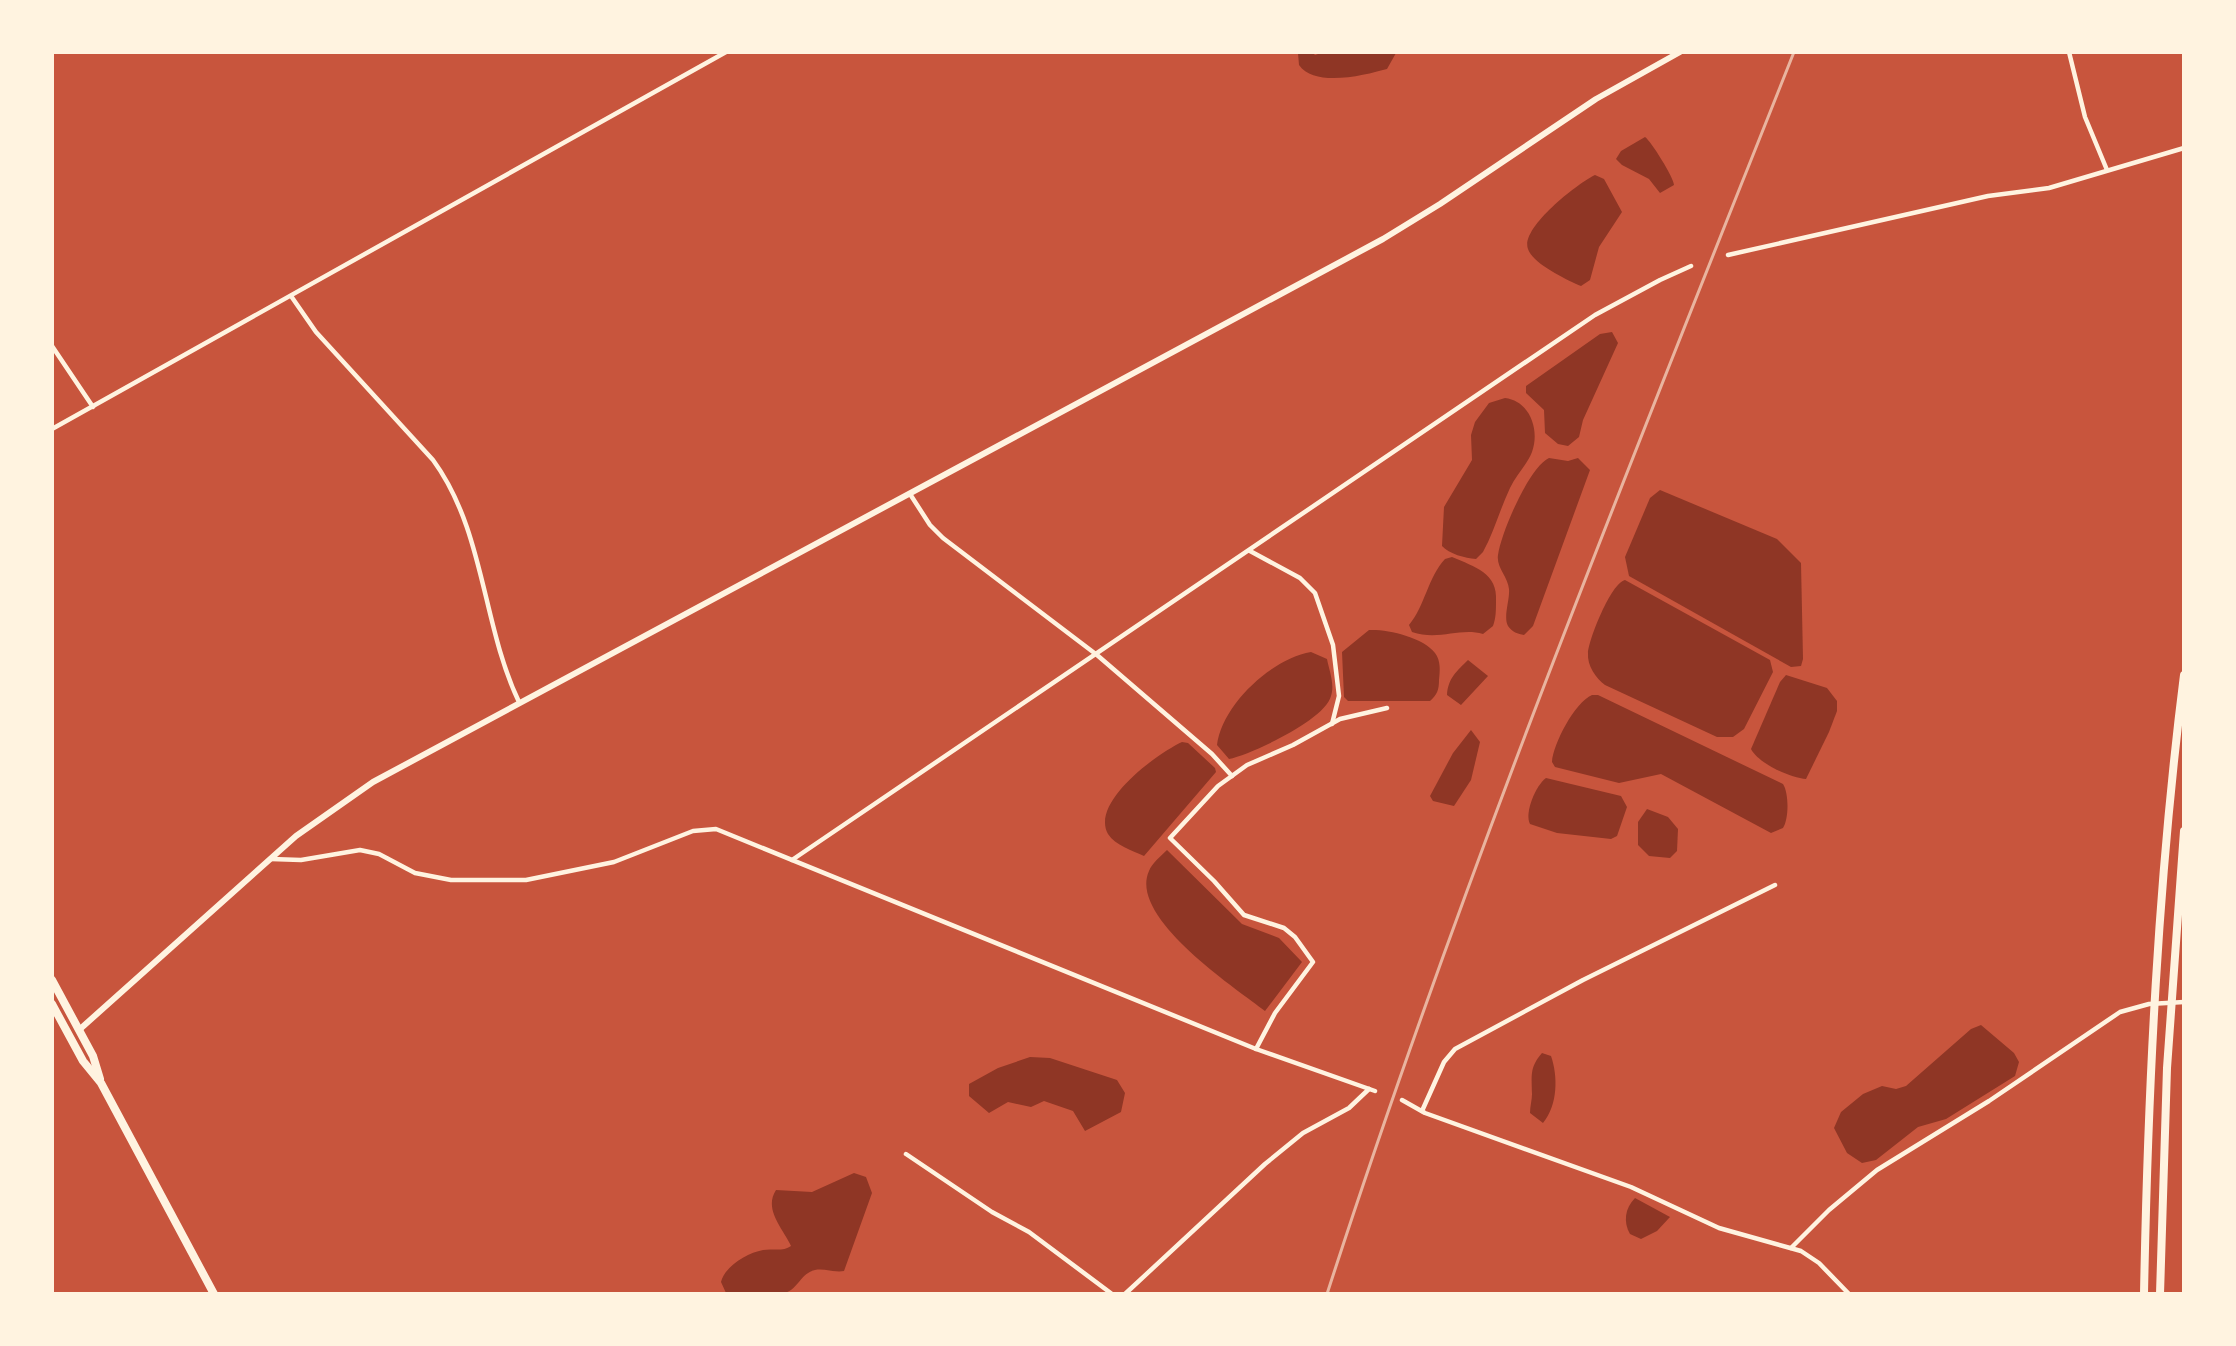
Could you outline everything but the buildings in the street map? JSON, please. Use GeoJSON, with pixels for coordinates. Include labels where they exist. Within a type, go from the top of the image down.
{"type":"FeatureCollection","features":[{"type":"Feature","properties":{"kind":"highway"},"geometry":{"type":"LineString","coordinates":[[2144,1293],[2158,935],[2184,675]]}},
{"type":"Feature","properties":{"kind":"highway"},"geometry":{"type":"LineString","coordinates":[[2160,1293],[2169,1024],[2184,831]]}},
{"type":"Feature","properties":{"kind":"highway"},"geometry":{"type":"LineString","coordinates":[[52,980],[93,1056],[101,1083]]}},
{"type":"Feature","properties":{"kind":"highway"},"geometry":{"type":"LineString","coordinates":[[52,1004],[83,1061],[101,1083],[214,1293]]}},
{"type":"Feature","properties":{"kind":"main road"},"geometry":{"type":"LineString","coordinates":[[79,1030],[310,824],[373,782],[1383,239],[1440,204],[1596,99],[1680,52]]}},
{"type":"Feature","properties":{"kind":"street"},"geometry":{"type":"LineString","coordinates":[[52,429],[726,52]]}},
{"type":"Feature","properties":{"kind":"street"},"geometry":{"type":"LineString","coordinates":[[2069,52],[2085,117],[2107,170]]}},
{"type":"Feature","properties":{"kind":"street"},"geometry":{"type":"LineString","coordinates":[[1728,255],[1988,196],[2049,188],[2184,148]]}},
{"type":"Feature","properties":{"kind":"street"},"geometry":{"type":"LineString","coordinates":[[792,860],[1595,315],[1691,266]]}},
{"type":"Feature","properties":{"kind":"street"},"geometry":{"type":"LineString","coordinates":[[291,296],[316,332],[433,460],[448,482],[468,529],[479,566],[497,648],[519,702]]}},
{"type":"Feature","properties":{"kind":"street"},"geometry":{"type":"LineString","coordinates":[[52,346],[93,407]]}},
{"type":"Feature","properties":{"kind":"street"},"geometry":{"type":"LineString","coordinates":[[910,494],[930,525],[943,538],[1097,655],[1212,754],[1232,776]]}},
{"type":"Feature","properties":{"kind":"street"},"geometry":{"type":"LineString","coordinates":[[1250,551],[1300,578],[1315,593],[1333,645],[1339,696],[1331,725]]}},
{"type":"Feature","properties":{"kind":"street"},"geometry":{"type":"LineString","coordinates":[[1256,1049],[1275,1013],[1313,962],[1295,937],[1284,928],[1244,915],[1170,838],[1208,795],[1247,765],[1340,719],[1387,708]]}},
{"type":"Feature","properties":{"kind":"street"},"geometry":{"type":"LineString","coordinates":[[271,859],[301,860],[360,850],[379,854],[415,873],[451,880],[526,880],[614,862],[693,831],[708,828],[724,831],[1256,1049],[1375,1091]]}},
{"type":"Feature","properties":{"kind":"street"},"geometry":{"type":"LineString","coordinates":[[1422,1111],[1444,1062],[1455,1049],[1583,980],[1775,885]]}},
{"type":"Feature","properties":{"kind":"street"},"geometry":{"type":"LineString","coordinates":[[1791,1248],[1829,1210],[1877,1170],[1989,1101],[2120,1012],[2149,1004],[2184,1002]]}},
{"type":"Feature","properties":{"kind":"street"},"geometry":{"type":"LineString","coordinates":[[1127,1293],[1265,1164],[1303,1133],[1349,1108],[1369,1089]]}},
{"type":"Feature","properties":{"kind":"street"},"geometry":{"type":"LineString","coordinates":[[1402,1100],[1422,1111],[1630,1188],[1719,1228],[1791,1248],[1811,1256],[1850,1293]]}},
{"type":"Feature","properties":{"kind":"street"},"geometry":{"type":"LineString","coordinates":[[906,1154],[992,1212],[1029,1232],[1112,1293]]}},
{"type":"Feature","properties":{"kind":"shaded area"},"geometry":{"type":"Polygon","coordinates":[[[1324,52],[1396,53],[1387,69],[1341,78],[1316,76],[1306,72],[1299,65],[1298,53],[1315,55],[1324,52]]]}},
{"type":"Feature","properties":{"kind":"shaded area"},"geometry":{"type":"Polygon","coordinates":[[[1645,137],[1657,152],[1673,181],[1674,185],[1660,193],[1649,179],[1622,165],[1616,159],[1621,151],[1645,137]]]}},
{"type":"Feature","properties":{"kind":"shaded area"},"geometry":{"type":"Polygon","coordinates":[[[1595,175],[1604,179],[1622,212],[1599,247],[1590,280],[1581,286],[1551,271],[1536,260],[1528,249],[1528,240],[1541,218],[1552,207],[1595,175]]]}},
{"type":"Feature","properties":{"kind":"shaded area"},"geometry":{"type":"Polygon","coordinates":[[[1612,332],[1618,343],[1583,420],[1579,437],[1568,446],[1558,444],[1545,433],[1544,410],[1526,393],[1526,386],[1600,334],[1612,332]]]}},
{"type":"Feature","properties":{"kind":"shaded area"},"geometry":{"type":"Polygon","coordinates":[[[1505,398],[1521,405],[1531,418],[1535,435],[1532,452],[1510,488],[1483,552],[1476,559],[1462,557],[1442,546],[1444,507],[1472,460],[1471,435],[1475,422],[1489,403],[1505,398]]]}},
{"type":"Feature","properties":{"kind":"shaded area"},"geometry":{"type":"Polygon","coordinates":[[[1549,458],[1568,461],[1578,458],[1590,470],[1533,626],[1524,635],[1513,631],[1508,626],[1506,613],[1509,589],[1499,564],[1498,555],[1517,502],[1533,474],[1549,458]]]}},
{"type":"Feature","properties":{"kind":"shaded area"},"geometry":{"type":"Polygon","coordinates":[[[1660,490],[1777,539],[1801,563],[1803,659],[1801,666],[1791,667],[1629,576],[1625,557],[1650,498],[1660,490]]]}},
{"type":"Feature","properties":{"kind":"shaded area"},"geometry":{"type":"Polygon","coordinates":[[[1452,557],[1469,564],[1489,577],[1496,591],[1493,626],[1483,634],[1466,632],[1431,635],[1412,632],[1409,625],[1419,609],[1434,574],[1445,559],[1452,557]]]}},
{"type":"Feature","properties":{"kind":"shaded area"},"geometry":{"type":"Polygon","coordinates":[[[1625,580],[1770,660],[1773,672],[1744,729],[1733,737],[1717,737],[1605,685],[1595,675],[1588,658],[1592,636],[1607,601],[1619,583],[1625,580]]]}},
{"type":"Feature","properties":{"kind":"shaded area"},"geometry":{"type":"Polygon","coordinates":[[[1369,630],[1385,631],[1414,638],[1435,653],[1440,666],[1439,687],[1430,701],[1348,701],[1344,697],[1342,652],[1369,630]]]}},
{"type":"Feature","properties":{"kind":"shaded area"},"geometry":{"type":"Polygon","coordinates":[[[1311,652],[1327,659],[1332,687],[1331,696],[1326,705],[1316,715],[1286,735],[1229,759],[1217,745],[1228,715],[1238,700],[1265,674],[1280,664],[1311,652]]]}},
{"type":"Feature","properties":{"kind":"shaded area"},"geometry":{"type":"Polygon","coordinates":[[[1468,660],[1488,676],[1461,705],[1447,695],[1454,675],[1468,660]]]}},
{"type":"Feature","properties":{"kind":"shaded area"},"geometry":{"type":"Polygon","coordinates":[[[1786,675],[1827,688],[1837,701],[1837,711],[1829,732],[1806,779],[1775,769],[1760,759],[1751,749],[1780,682],[1786,675]]]}},
{"type":"Feature","properties":{"kind":"shaded area"},"geometry":{"type":"Polygon","coordinates":[[[1598,695],[1783,784],[1788,806],[1783,828],[1771,833],[1661,774],[1619,783],[1555,767],[1552,762],[1553,754],[1566,724],[1585,699],[1598,695]]]}},
{"type":"Feature","properties":{"kind":"shaded area"},"geometry":{"type":"Polygon","coordinates":[[[1471,730],[1480,742],[1471,780],[1454,806],[1433,801],[1430,796],[1453,753],[1471,730]]]}},
{"type":"Feature","properties":{"kind":"shaded area"},"geometry":{"type":"Polygon","coordinates":[[[1182,742],[1188,743],[1215,768],[1216,772],[1144,856],[1120,844],[1108,834],[1105,821],[1109,808],[1129,780],[1182,742]]]}},
{"type":"Feature","properties":{"kind":"shaded area"},"geometry":{"type":"Polygon","coordinates":[[[1546,778],[1621,796],[1627,807],[1617,836],[1611,839],[1557,833],[1530,824],[1529,813],[1532,800],[1538,787],[1546,778]]]}},
{"type":"Feature","properties":{"kind":"shaded area"},"geometry":{"type":"Polygon","coordinates":[[[1647,809],[1668,817],[1678,829],[1677,851],[1670,858],[1649,856],[1638,845],[1638,822],[1647,809]]]}},
{"type":"Feature","properties":{"kind":"shaded area"},"geometry":{"type":"Polygon","coordinates":[[[1167,850],[1242,924],[1279,938],[1302,962],[1265,1011],[1188,949],[1168,929],[1154,909],[1147,889],[1149,871],[1154,862],[1167,850]]]}},
{"type":"Feature","properties":{"kind":"shaded area"},"geometry":{"type":"Polygon","coordinates":[[[1981,1025],[2014,1053],[2019,1062],[2015,1076],[1946,1119],[1918,1127],[1876,1160],[1862,1163],[1847,1153],[1834,1128],[1841,1112],[1863,1094],[1882,1086],[1896,1089],[1906,1086],[1971,1029],[1981,1025]]]}},
{"type":"Feature","properties":{"kind":"shaded area"},"geometry":{"type":"Polygon","coordinates":[[[1542,1053],[1551,1056],[1556,1081],[1552,1108],[1543,1123],[1530,1113],[1532,1072],[1542,1053]]]}},
{"type":"Feature","properties":{"kind":"shaded area"},"geometry":{"type":"Polygon","coordinates":[[[1030,1057],[1050,1058],[1117,1080],[1125,1093],[1121,1112],[1085,1131],[1073,1111],[1044,1101],[1031,1107],[1008,1102],[989,1113],[969,1096],[969,1084],[998,1068],[1030,1057]]]}},
{"type":"Feature","properties":{"kind":"shaded area"},"geometry":{"type":"Polygon","coordinates":[[[854,1173],[866,1177],[872,1193],[844,1271],[810,1272],[785,1293],[726,1293],[721,1282],[723,1276],[738,1261],[757,1252],[785,1249],[791,1246],[773,1212],[773,1197],[776,1190],[812,1192],[854,1173]]]}},
{"type":"Feature","properties":{"kind":"shaded area"},"geometry":{"type":"Polygon","coordinates":[[[1635,1198],[1670,1217],[1657,1231],[1641,1239],[1630,1234],[1626,1225],[1627,1211],[1635,1198]]]}},
{"type":"Feature","properties":{"kind":"railway"},"geometry":{"type":"LineString","coordinates":[[1327,1294],[1434,980],[1550,669],[1794,52]]}}]}
